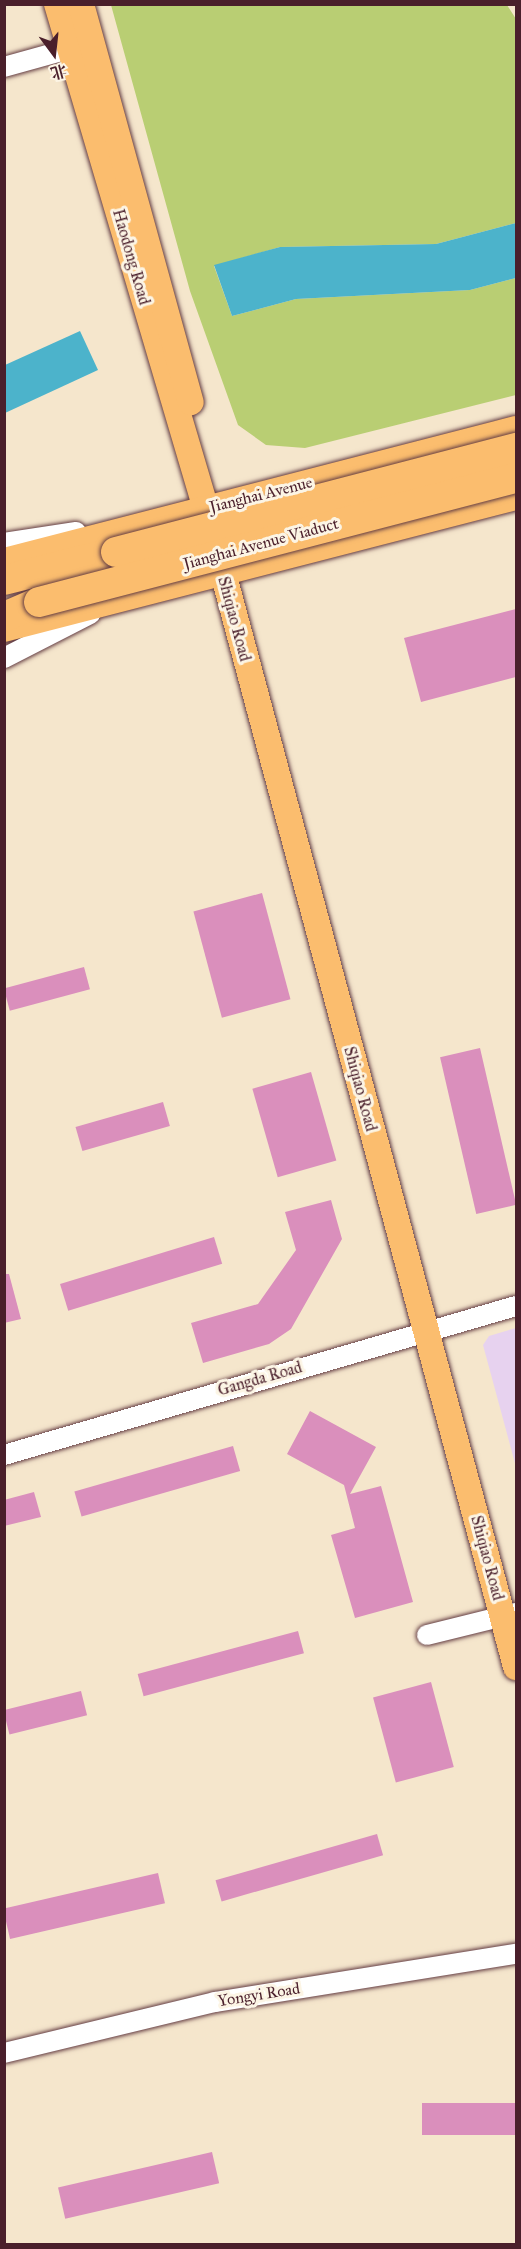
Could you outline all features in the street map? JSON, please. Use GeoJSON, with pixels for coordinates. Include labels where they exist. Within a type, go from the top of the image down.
{"type":"FeatureCollection","features":[{"type":"Feature","properties":{"kind":"highway","name":"Jianghai Avenue Viaduct"},"geometry":{"type":"LineString","coordinates":[[4,580],[516,448]]}},
{"type":"Feature","properties":{"kind":"highway","name":"Jianghai Avenue Viaduct"},"geometry":{"type":"LineString","coordinates":[[4,611],[516,478]]}},
{"type":"Feature","properties":{"kind":"highway"},"geometry":{"type":"LineString","coordinates":[[4,572],[116,552]]}},
{"type":"Feature","properties":{"kind":"highway"},"geometry":{"type":"LineString","coordinates":[[4,617],[39,602]]}},
{"type":"Feature","properties":{"kind":"main road","name":"Haodong Road"},"geometry":{"type":"LineString","coordinates":[[57,4],[69,49],[213,507]]}},
{"type":"Feature","properties":{"kind":"main road","name":"Haodong Road"},"geometry":{"type":"LineString","coordinates":[[81,4],[213,507]]}},
{"type":"Feature","properties":{"kind":"main road","name":"Jianghai Avenue"},"geometry":{"type":"LineString","coordinates":[[4,561],[516,429]]}},
{"type":"Feature","properties":{"kind":"main road"},"geometry":{"type":"LineString","coordinates":[[4,630],[516,497]]}},
{"type":"Feature","properties":{"kind":"main road","name":"Shiqiao Road"},"geometry":{"type":"LineString","coordinates":[[213,507],[433,1328],[512,1610],[516,1667]]}},
{"type":"Feature","properties":{"kind":"street"},"geometry":{"type":"LineString","coordinates":[[4,67],[69,49]]}},
{"type":"Feature","properties":{"kind":"street"},"geometry":{"type":"LineString","coordinates":[[4,543],[159,522]]}},
{"type":"Feature","properties":{"kind":"street"},"geometry":{"type":"LineString","coordinates":[[4,658],[112,602]]}},
{"type":"Feature","properties":{"kind":"street","name":"Gangda Road"},"geometry":{"type":"LineString","coordinates":[[4,1455],[433,1328],[516,1306]]}},
{"type":"Feature","properties":{"kind":"street"},"geometry":{"type":"LineString","coordinates":[[427,1635],[512,1610]]}},
{"type":"Feature","properties":{"kind":"street","name":"Yongyi Road"},"geometry":{"type":"LineString","coordinates":[[4,2053],[215,2002],[516,1954]]}},
{"type":"Feature","properties":{"kind":"shaded area"},"geometry":{"type":"Polygon","coordinates":[[[516,1328],[516,1467],[483,1345],[489,1336],[516,1328]]]}},
{"type":"Feature","properties":{"kind":"green space"},"geometry":{"type":"Polygon","coordinates":[[[111,5],[507,5],[516,19],[516,223],[436,244],[280,247],[214,266],[232,316],[296,299],[470,290],[516,278],[516,395],[305,448],[266,445],[238,425],[190,291],[111,5]]]}},
{"type":"Feature","properties":{"kind":"water"},"geometry":{"type":"Polygon","coordinates":[[[516,223],[516,278],[470,290],[296,299],[232,316],[214,265],[280,247],[436,244],[516,223]]]}},
{"type":"Feature","properties":{"kind":"water"},"geometry":{"type":"Polygon","coordinates":[[[80,331],[98,370],[5,413],[5,365],[80,331]]]}},
{"type":"Feature","properties":{"kind":"building"},"geometry":{"type":"Polygon","coordinates":[[[516,609],[516,677],[421,702],[404,638],[516,609]]]}},
{"type":"Feature","properties":{"kind":"building"},"geometry":{"type":"Polygon","coordinates":[[[262,893],[290,999],[222,1018],[193,911],[262,893]]]}},
{"type":"Feature","properties":{"kind":"building"},"geometry":{"type":"Polygon","coordinates":[[[84,967],[90,989],[10,1011],[4,988],[84,967]]]}},
{"type":"Feature","properties":{"kind":"building"},"geometry":{"type":"Polygon","coordinates":[[[480,1048],[516,1205],[476,1214],[440,1057],[480,1048]]]}},
{"type":"Feature","properties":{"kind":"building"},"geometry":{"type":"Polygon","coordinates":[[[311,1072],[336,1160],[278,1177],[252,1089],[311,1072]]]}},
{"type":"Feature","properties":{"kind":"building"},"geometry":{"type":"Polygon","coordinates":[[[163,1102],[170,1126],[82,1151],[76,1127],[163,1102]]]}},
{"type":"Feature","properties":{"kind":"building"},"geometry":{"type":"Polygon","coordinates":[[[331,1200],[342,1239],[291,1329],[269,1344],[203,1363],[191,1323],[258,1304],[296,1250],[285,1212],[331,1200]]]}},
{"type":"Feature","properties":{"kind":"building"},"geometry":{"type":"Polygon","coordinates":[[[214,1237],[222,1264],[68,1311],[60,1284],[214,1237]]]}},
{"type":"Feature","properties":{"kind":"building"},"geometry":{"type":"Polygon","coordinates":[[[4,1274],[9,1274],[21,1319],[4,1323],[4,1274]]]}},
{"type":"Feature","properties":{"kind":"building"},"geometry":{"type":"Polygon","coordinates":[[[310,1411],[376,1447],[350,1494],[381,1486],[413,1602],[355,1618],[331,1535],[355,1528],[344,1485],[287,1454],[310,1411]]]}},
{"type":"Feature","properties":{"kind":"building"},"geometry":{"type":"Polygon","coordinates":[[[233,1446],[240,1471],[82,1516],[74,1491],[233,1446]]]}},
{"type":"Feature","properties":{"kind":"building"},"geometry":{"type":"Polygon","coordinates":[[[34,1492],[41,1517],[4,1526],[4,1500],[34,1492]]]}},
{"type":"Feature","properties":{"kind":"building"},"geometry":{"type":"Polygon","coordinates":[[[298,1631],[304,1653],[144,1696],[138,1674],[298,1631]]]}},
{"type":"Feature","properties":{"kind":"building"},"geometry":{"type":"Polygon","coordinates":[[[431,1682],[454,1767],[396,1783],[373,1698],[431,1682]]]}},
{"type":"Feature","properties":{"kind":"building"},"geometry":{"type":"Polygon","coordinates":[[[81,1691],[87,1715],[9,1735],[4,1710],[81,1691]]]}},
{"type":"Feature","properties":{"kind":"building"},"geometry":{"type":"Polygon","coordinates":[[[377,1834],[383,1855],[222,1901],[216,1880],[377,1834]]]}},
{"type":"Feature","properties":{"kind":"building"},"geometry":{"type":"Polygon","coordinates":[[[158,1873],[165,1903],[10,1939],[4,1909],[158,1873]]]}},
{"type":"Feature","properties":{"kind":"building"},"geometry":{"type":"Polygon","coordinates":[[[422,2103],[516,2103],[516,2135],[422,2135],[422,2103]]]}},
{"type":"Feature","properties":{"kind":"building"},"geometry":{"type":"Polygon","coordinates":[[[212,2152],[219,2183],[65,2219],[58,2188],[212,2152]]]}}]}
